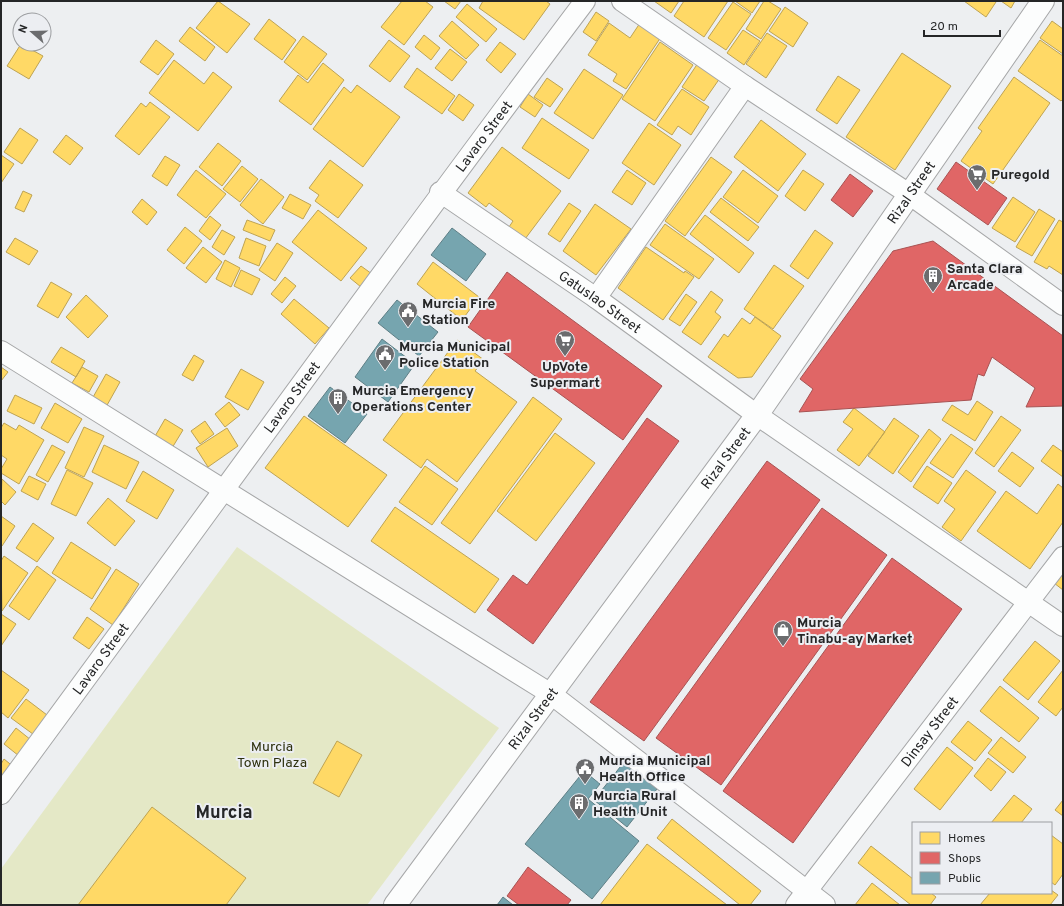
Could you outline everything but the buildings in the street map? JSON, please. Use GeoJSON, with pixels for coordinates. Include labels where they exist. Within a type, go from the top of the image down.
{"type":"FeatureCollection","features":[{"type":"Feature","properties":{"kind":"street","name":"Lavaro Street"},"geometry":{"type":"LineString","coordinates":[[1,794],[225,490],[440,192],[585,1]]}},
{"type":"Feature","properties":{"kind":"street"},"geometry":{"type":"LineString","coordinates":[[622,1],[745,86],[909,194],[1063,305]]}},
{"type":"Feature","properties":{"kind":"street","name":"Rizal Street"},"geometry":{"type":"LineString","coordinates":[[395,905],[757,415],[1043,1]]}},
{"type":"Feature","properties":{"kind":"street"},"geometry":{"type":"LineString","coordinates":[[596,298],[745,86]]}},
{"type":"Feature","properties":{"kind":"street","name":"Gatuslao Street"},"geometry":{"type":"LineString","coordinates":[[440,192],[596,298],[757,415],[1063,626]]}},
{"type":"Feature","properties":{"kind":"street"},"geometry":{"type":"LineString","coordinates":[[1,351],[551,694],[801,898],[824,905]]}},
{"type":"Feature","properties":{"kind":"street","name":"Dinsay Street"},"geometry":{"type":"LineString","coordinates":[[801,898],[1063,557]]}},
{"type":"Feature","properties":{"kind":"green space","name":"Murcia Town Plaza"},"geometry":{"type":"Polygon","coordinates":[[[237,547],[499,728],[367,905],[1,905],[1,869],[237,547]]]}},
{"type":"Feature","properties":{"kind":"place","name":"Puregold"},"geometry":{"type":"Point","coordinates":[977,191]}},
{"type":"Feature","properties":{"kind":"place","name":"Santa Clara Arcade"},"geometry":{"type":"Point","coordinates":[933,293]}},
{"type":"Feature","properties":{"kind":"place","name":"Murcia Fire Station"},"geometry":{"type":"Point","coordinates":[408,328]}},
{"type":"Feature","properties":{"kind":"place","name":"UpVote Supermart"},"geometry":{"type":"Point","coordinates":[565,357]}},
{"type":"Feature","properties":{"kind":"place","name":"Murcia Municipal Police Station"},"geometry":{"type":"Point","coordinates":[385,371]}},
{"type":"Feature","properties":{"kind":"place","name":"Murcia Emergency Operations Center"},"geometry":{"type":"Point","coordinates":[338,415]}},
{"type":"Feature","properties":{"kind":"place","name":"Murcia Tinabu-ay Market"},"geometry":{"type":"Point","coordinates":[783,647]}},
{"type":"Feature","properties":{"kind":"place","name":"Murcia Municipal Health Office"},"geometry":{"type":"Point","coordinates":[585,785]}},
{"type":"Feature","properties":{"kind":"place","name":"Murcia Rural Health Unit"},"geometry":{"type":"Point","coordinates":[579,820]}},
{"type":"Feature","properties":{"kind":"district","name":"Murcia"},"geometry":{"type":"Point","coordinates":[224,812]}}]}
